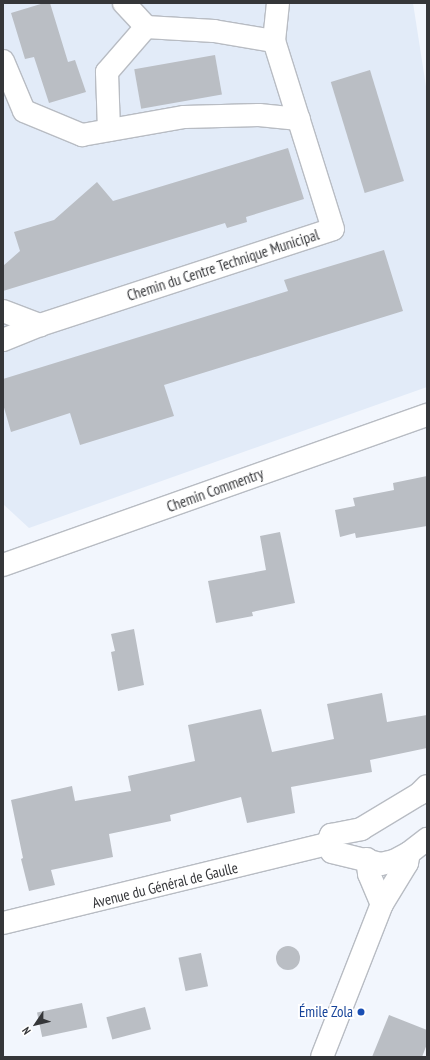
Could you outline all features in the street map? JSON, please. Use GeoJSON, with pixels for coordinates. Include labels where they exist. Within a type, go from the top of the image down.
{"type":"FeatureCollection","features":[{"type":"Feature","properties":{"kind":"street"},"geometry":{"type":"LineString","coordinates":[[124,3],[146,27],[214,31],[274,41]]}},
{"type":"Feature","properties":{"kind":"street","name":"Chemin du Centre Technique Municipal"},"geometry":{"type":"LineString","coordinates":[[3,340],[40,325],[333,229],[274,41],[278,3]]}},
{"type":"Feature","properties":{"kind":"street"},"geometry":{"type":"LineString","coordinates":[[109,130],[107,72],[146,27]]}},
{"type":"Feature","properties":{"kind":"street"},"geometry":{"type":"LineString","coordinates":[[3,61],[24,111],[82,135],[184,117],[259,115],[299,119]]}},
{"type":"Feature","properties":{"kind":"street"},"geometry":{"type":"LineString","coordinates":[[3,311],[40,325]]}},
{"type":"Feature","properties":{"kind":"street","name":"Chemin Commentry"},"geometry":{"type":"LineString","coordinates":[[3,565],[427,415]]}},
{"type":"Feature","properties":{"kind":"street","name":"Avenue du Général de Gaulle"},"geometry":{"type":"LineString","coordinates":[[3,923],[327,844],[331,835],[361,829],[390,813],[427,786]]}},
{"type":"Feature","properties":{"kind":"street"},"geometry":{"type":"LineString","coordinates":[[361,829],[360,852],[367,859],[369,874],[382,904]]}},
{"type":"Feature","properties":{"kind":"street"},"geometry":{"type":"LineString","coordinates":[[327,844],[332,852],[354,859],[367,859],[381,864],[394,861],[409,853],[427,839]]}},
{"type":"Feature","properties":{"kind":"street"},"geometry":{"type":"LineString","coordinates":[[322,1057],[382,904],[407,863],[409,853]]}},
{"type":"Feature","properties":{"kind":"shaded area"},"geometry":{"type":"Polygon","coordinates":[[[3,3],[413,3],[427,93],[427,387],[29,528],[3,504],[3,3]]]}},
{"type":"Feature","properties":{"kind":"building"},"geometry":{"type":"Polygon","coordinates":[[[44,3],[50,3],[68,62],[75,60],[86,92],[49,103],[34,57],[25,59],[11,13],[44,3]]]}},
{"type":"Feature","properties":{"kind":"building"},"geometry":{"type":"Polygon","coordinates":[[[215,55],[222,94],[141,109],[134,69],[215,55]]]}},
{"type":"Feature","properties":{"kind":"building"},"geometry":{"type":"Polygon","coordinates":[[[370,70],[404,181],[365,193],[331,82],[370,70]]]}},
{"type":"Feature","properties":{"kind":"building"},"geometry":{"type":"Polygon","coordinates":[[[288,148],[304,199],[246,217],[247,222],[227,228],[225,223],[3,291],[3,266],[20,251],[14,232],[54,220],[97,182],[113,201],[288,148]]]}},
{"type":"Feature","properties":{"kind":"building"},"geometry":{"type":"Polygon","coordinates":[[[384,250],[403,311],[164,385],[174,416],[80,445],[70,413],[11,432],[3,404],[3,379],[288,291],[284,280],[384,250]]]}},
{"type":"Feature","properties":{"kind":"building"},"geometry":{"type":"Polygon","coordinates":[[[427,476],[427,526],[356,538],[355,533],[340,537],[335,510],[355,506],[353,498],[394,490],[393,483],[427,476]]]}},
{"type":"Feature","properties":{"kind":"building"},"geometry":{"type":"Polygon","coordinates":[[[280,532],[295,603],[252,612],[253,616],[216,623],[208,581],[266,570],[260,536],[280,532]]]}},
{"type":"Feature","properties":{"kind":"building"},"geometry":{"type":"Polygon","coordinates":[[[134,629],[144,685],[118,691],[111,652],[115,651],[111,634],[134,629]]]}},
{"type":"Feature","properties":{"kind":"building"},"geometry":{"type":"Polygon","coordinates":[[[382,693],[387,722],[427,715],[427,748],[370,760],[372,772],[291,787],[295,813],[247,823],[241,797],[170,815],[171,821],[109,834],[113,857],[51,870],[55,885],[29,891],[21,859],[23,858],[11,800],[72,786],[75,801],[131,791],[128,776],[195,761],[188,725],[261,709],[272,752],[334,739],[327,704],[382,693]]]}},
{"type":"Feature","properties":{"kind":"building"},"geometry":{"type":"Polygon","coordinates":[[[288,946],[296,950],[300,958],[296,966],[288,970],[280,966],[276,958],[280,950],[288,946]]]}},
{"type":"Feature","properties":{"kind":"building"},"geometry":{"type":"Polygon","coordinates":[[[201,953],[208,986],[186,991],[179,958],[201,953]]]}},
{"type":"Feature","properties":{"kind":"building"},"geometry":{"type":"Polygon","coordinates":[[[82,1003],[87,1027],[42,1037],[37,1013],[82,1003]]]}},
{"type":"Feature","properties":{"kind":"building"},"geometry":{"type":"Polygon","coordinates":[[[145,1007],[151,1029],[112,1040],[106,1017],[145,1007]]]}},
{"type":"Feature","properties":{"kind":"building"},"geometry":{"type":"Polygon","coordinates":[[[389,1015],[427,1030],[427,1044],[422,1057],[372,1057],[389,1015]]]}},
{"type":"Feature","properties":{"kind":"place","name":"Émile Zola"},"geometry":{"type":"Point","coordinates":[361,1012]}}]}
